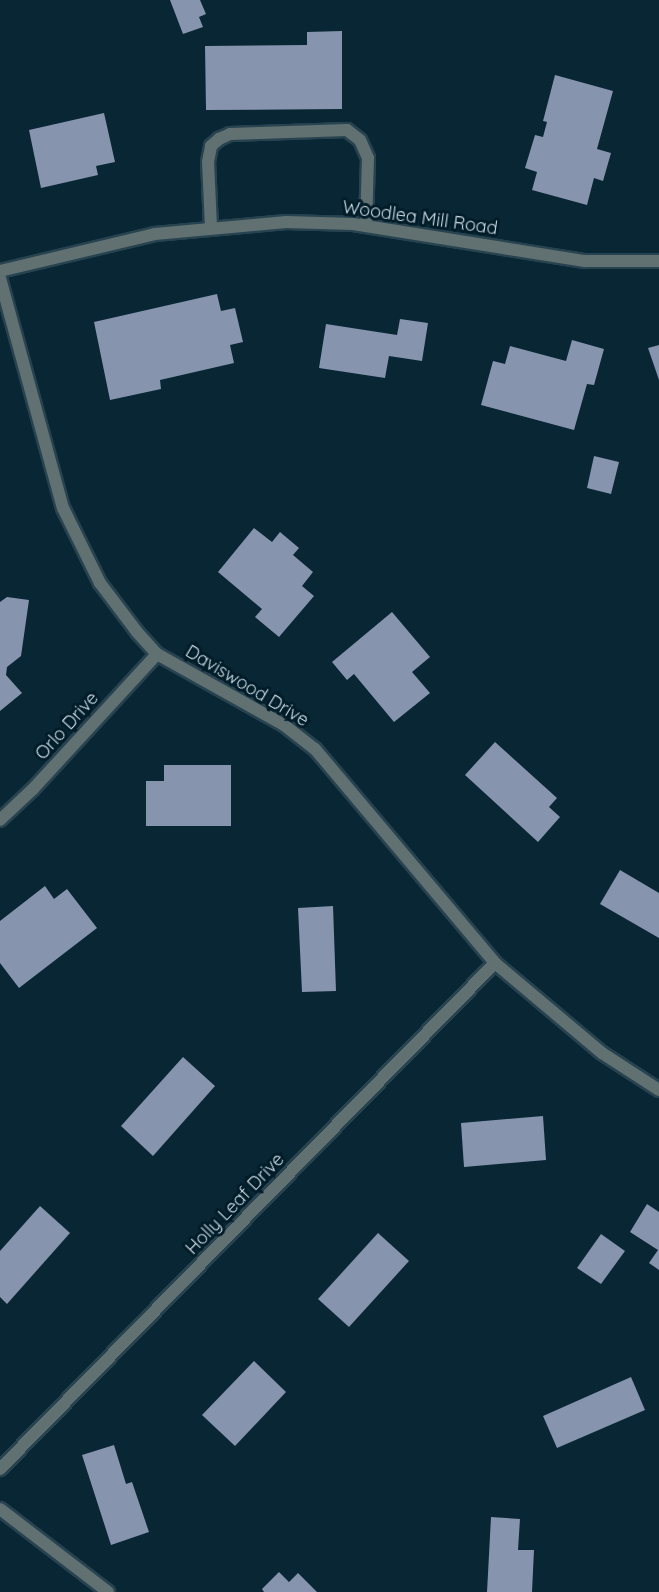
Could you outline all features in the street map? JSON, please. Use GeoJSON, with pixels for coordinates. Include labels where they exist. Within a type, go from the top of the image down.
{"type":"FeatureCollection","features":[{"type":"Feature","properties":{"kind":"street"},"geometry":{"type":"LineString","coordinates":[[211,227],[208,162],[212,146],[219,139],[230,134],[347,130],[360,140],[368,158],[366,226]]}},
{"type":"Feature","properties":{"kind":"street","name":"Woodlea Mill Road"},"geometry":{"type":"LineString","coordinates":[[0,271],[88,248],[211,227],[286,222],[366,226],[585,261],[659,261]]}},
{"type":"Feature","properties":{"kind":"street","name":"Daviswood Drive"},"geometry":{"type":"LineString","coordinates":[[0,278],[63,508],[79,548],[100,583],[157,654],[275,719],[315,749],[495,963],[592,1046],[659,1090]]}},
{"type":"Feature","properties":{"kind":"street","name":"Orlo Drive"},"geometry":{"type":"LineString","coordinates":[[0,820],[33,789],[157,654]]}},
{"type":"Feature","properties":{"kind":"street","name":"Holly Leaf Drive"},"geometry":{"type":"LineString","coordinates":[[0,1469],[495,963]]}},
{"type":"Feature","properties":{"kind":"street"},"geometry":{"type":"LineString","coordinates":[[0,1509],[108,1592]]}},
{"type":"Feature","properties":{"kind":"building"},"geometry":{"type":"Polygon","coordinates":[[[170,0],[200,0],[206,14],[199,17],[203,27],[183,34],[170,0]]]}},
{"type":"Feature","properties":{"kind":"building"},"geometry":{"type":"Polygon","coordinates":[[[342,31],[342,109],[206,110],[205,46],[307,45],[307,32],[342,31]]]}},
{"type":"Feature","properties":{"kind":"building"},"geometry":{"type":"Polygon","coordinates":[[[555,75],[613,91],[597,149],[611,153],[603,181],[594,178],[587,205],[532,190],[537,172],[525,168],[535,135],[543,137],[547,122],[543,121],[555,75]]]}},
{"type":"Feature","properties":{"kind":"building"},"geometry":{"type":"Polygon","coordinates":[[[104,113],[115,162],[96,166],[98,175],[41,188],[29,130],[104,113]]]}},
{"type":"Feature","properties":{"kind":"building"},"geometry":{"type":"Polygon","coordinates":[[[217,294],[221,311],[235,308],[243,342],[230,345],[234,363],[160,380],[161,389],[110,400],[94,322],[217,294]]]}},
{"type":"Feature","properties":{"kind":"building"},"geometry":{"type":"Polygon","coordinates":[[[400,319],[428,323],[422,361],[389,356],[385,378],[319,368],[326,324],[397,335],[400,319]]]}},
{"type":"Feature","properties":{"kind":"building"},"geometry":{"type":"Polygon","coordinates":[[[572,340],[604,349],[594,385],[587,384],[574,430],[481,405],[493,361],[505,364],[510,346],[566,361],[572,340]]]}},
{"type":"Feature","properties":{"kind":"building"},"geometry":{"type":"Polygon","coordinates":[[[659,345],[659,380],[648,348],[659,345]]]}},
{"type":"Feature","properties":{"kind":"building"},"geometry":{"type":"Polygon","coordinates":[[[594,456],[619,462],[611,494],[587,488],[594,456]]]}},
{"type":"Feature","properties":{"kind":"building"},"geometry":{"type":"Polygon","coordinates":[[[254,528],[272,542],[280,532],[299,548],[293,555],[313,572],[302,586],[314,596],[279,637],[255,617],[262,609],[218,572],[254,528]]]}},
{"type":"Feature","properties":{"kind":"building"},"geometry":{"type":"Polygon","coordinates":[[[7,597],[29,600],[21,656],[7,667],[6,675],[22,693],[0,711],[0,602],[7,597]]]}},
{"type":"Feature","properties":{"kind":"building"},"geometry":{"type":"Polygon","coordinates":[[[392,612],[430,657],[412,672],[430,693],[394,722],[354,674],[347,680],[332,662],[392,612]]]}},
{"type":"Feature","properties":{"kind":"building"},"geometry":{"type":"Polygon","coordinates":[[[495,742],[557,798],[549,807],[560,817],[538,842],[465,775],[495,742]]]}},
{"type":"Feature","properties":{"kind":"building"},"geometry":{"type":"Polygon","coordinates":[[[164,765],[231,765],[231,826],[146,826],[146,781],[164,781],[164,765]]]}},
{"type":"Feature","properties":{"kind":"building"},"geometry":{"type":"Polygon","coordinates":[[[620,870],[659,893],[659,938],[600,904],[620,870]]]}},
{"type":"Feature","properties":{"kind":"building"},"geometry":{"type":"Polygon","coordinates":[[[45,886],[54,899],[67,889],[97,928],[19,988],[0,963],[0,921],[45,886]]]}},
{"type":"Feature","properties":{"kind":"building"},"geometry":{"type":"Polygon","coordinates":[[[333,906],[336,991],[302,992],[298,908],[333,906]]]}},
{"type":"Feature","properties":{"kind":"building"},"geometry":{"type":"Polygon","coordinates":[[[183,1057],[215,1086],[153,1156],[121,1126],[183,1057]]]}},
{"type":"Feature","properties":{"kind":"building"},"geometry":{"type":"Polygon","coordinates":[[[543,1116],[546,1160],[464,1167],[461,1123],[543,1116]]]}},
{"type":"Feature","properties":{"kind":"building"},"geometry":{"type":"Polygon","coordinates":[[[647,1204],[659,1212],[659,1270],[649,1263],[658,1250],[630,1232],[647,1204]]]}},
{"type":"Feature","properties":{"kind":"building"},"geometry":{"type":"Polygon","coordinates":[[[40,1206],[70,1233],[7,1304],[0,1297],[0,1251],[40,1206]]]}},
{"type":"Feature","properties":{"kind":"building"},"geometry":{"type":"Polygon","coordinates":[[[378,1233],[409,1261],[349,1327],[318,1299],[378,1233]]]}},
{"type":"Feature","properties":{"kind":"building"},"geometry":{"type":"Polygon","coordinates":[[[601,1234],[625,1251],[601,1284],[577,1268],[601,1234]]]}},
{"type":"Feature","properties":{"kind":"building"},"geometry":{"type":"Polygon","coordinates":[[[254,1361],[286,1392],[235,1446],[202,1415],[254,1361]]]}},
{"type":"Feature","properties":{"kind":"building"},"geometry":{"type":"Polygon","coordinates":[[[631,1377],[645,1410],[557,1448],[543,1416],[631,1377]]]}},
{"type":"Feature","properties":{"kind":"building"},"geometry":{"type":"Polygon","coordinates":[[[114,1445],[126,1484],[132,1482],[149,1532],[111,1545],[82,1455],[114,1445]]]}},
{"type":"Feature","properties":{"kind":"building"},"geometry":{"type":"Polygon","coordinates":[[[491,1517],[520,1519],[518,1550],[534,1550],[532,1592],[487,1592],[491,1517]]]}},
{"type":"Feature","properties":{"kind":"building"},"geometry":{"type":"Polygon","coordinates":[[[279,1572],[289,1582],[298,1573],[317,1592],[264,1592],[262,1589],[279,1572]]]}}]}
